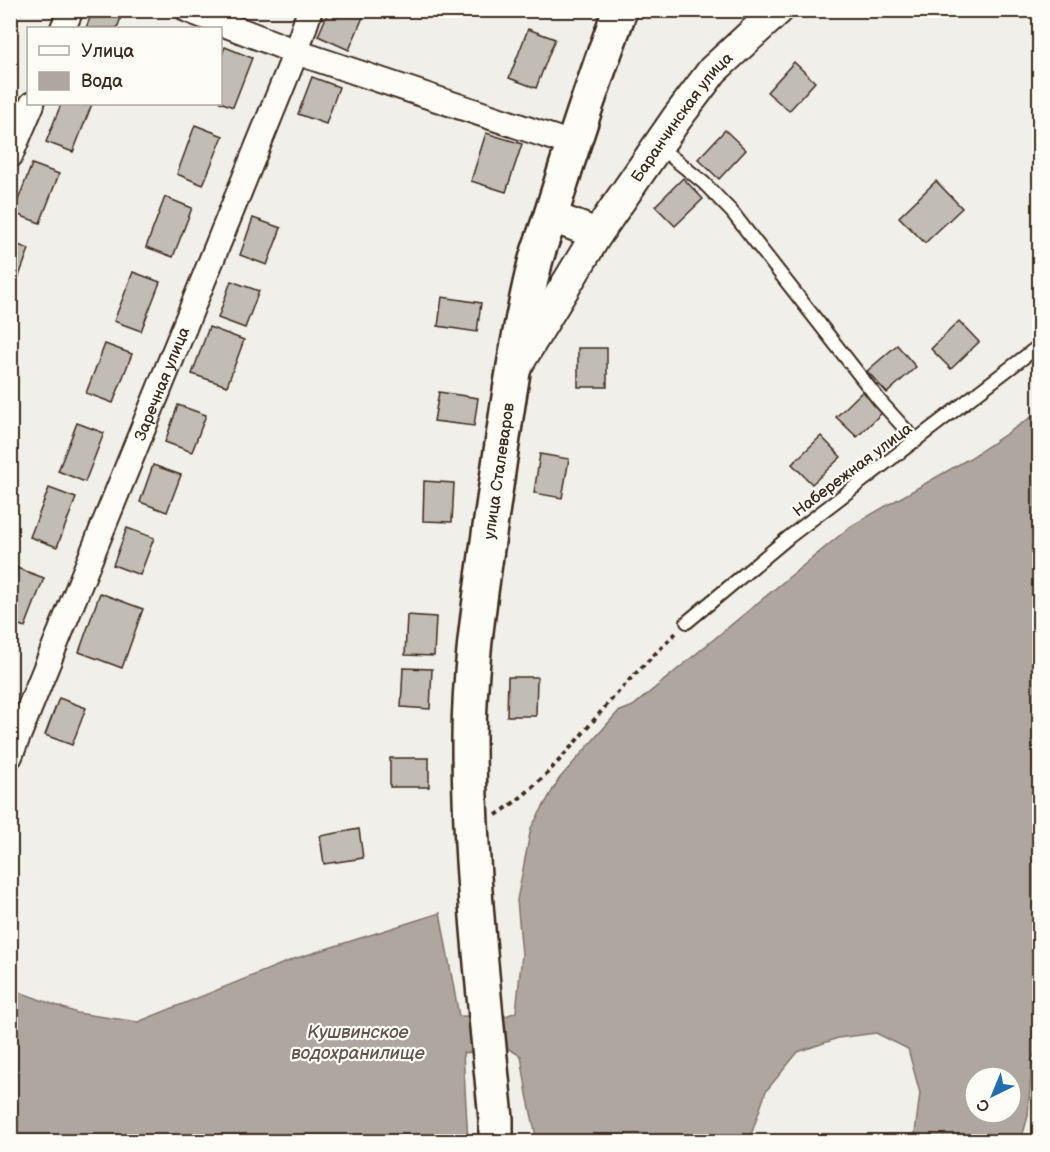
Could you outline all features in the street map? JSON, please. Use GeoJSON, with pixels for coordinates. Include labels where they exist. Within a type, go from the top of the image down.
{"type":"FeatureCollection","features":[{"type":"Feature","properties":{"kind":"main road","name":"улица Сталеваров"},"geometry":{"type":"LineString","coordinates":[[496,1130],[480,949],[469,739],[471,690],[481,591],[512,373],[536,261],[572,144],[620,10]]}},
{"type":"Feature","properties":{"kind":"street"},"geometry":{"type":"LineString","coordinates":[[63,27],[71,10]]}},
{"type":"Feature","properties":{"kind":"street"},"geometry":{"type":"LineString","coordinates":[[188,10],[296,52],[572,144]]}},
{"type":"Feature","properties":{"kind":"street","name":"Заречная улица"},"geometry":{"type":"LineString","coordinates":[[10,756],[296,52],[310,10]]}},
{"type":"Feature","properties":{"kind":"street","name":"Баранчинская улица"},"geometry":{"type":"LineString","coordinates":[[512,373],[597,234],[713,70],[778,10]]}},
{"type":"Feature","properties":{"kind":"street"},"geometry":{"type":"LineString","coordinates":[[10,156],[32,105]]}},
{"type":"Feature","properties":{"kind":"street"},"geometry":{"type":"LineString","coordinates":[[550,216],[597,234]]}},
{"type":"Feature","properties":{"kind":"lane"},"geometry":{"type":"LineString","coordinates":[[658,146],[704,183],[732,212],[879,400],[916,441]]}},
{"type":"Feature","properties":{"kind":"lane","name":"Набережная улица"},"geometry":{"type":"LineString","coordinates":[[687,622],[789,537],[1040,345]]}},
{"type":"Feature","properties":{"kind":"path"},"geometry":{"type":"LineString","coordinates":[[472,824],[497,815],[541,782],[613,699],[687,622]]}},
{"type":"Feature","properties":{"kind":"water","name":"Кушвинское водохранилище"},"geometry":{"type":"Polygon","coordinates":[[[1039,412],[1040,1045],[1032,1059],[1028,1116],[1021,1141],[914,1141],[920,1093],[908,1049],[876,1033],[838,1038],[798,1052],[766,1091],[749,1141],[537,1141],[521,1056],[509,1049],[463,1053],[468,1141],[11,1142],[11,989],[77,1013],[138,1022],[294,959],[440,913],[459,1016],[506,1016],[516,1012],[522,954],[517,900],[531,828],[559,779],[618,712],[633,706],[851,526],[970,458],[1039,412]]]}},
{"type":"Feature","properties":{"kind":"building"},"geometry":{"type":"Polygon","coordinates":[[[93,10],[124,10],[117,27],[86,27],[93,10]]]}},
{"type":"Feature","properties":{"kind":"building"},"geometry":{"type":"Polygon","coordinates":[[[329,10],[366,10],[349,50],[318,36],[329,10]]]}},
{"type":"Feature","properties":{"kind":"building"},"geometry":{"type":"Polygon","coordinates":[[[528,29],[555,39],[536,88],[509,78],[528,29]]]}},
{"type":"Feature","properties":{"kind":"building"},"geometry":{"type":"Polygon","coordinates":[[[225,47],[252,58],[233,107],[222,103],[222,54],[225,47]]]}},
{"type":"Feature","properties":{"kind":"building"},"geometry":{"type":"Polygon","coordinates":[[[794,62],[815,82],[789,111],[767,92],[794,62]]]}},
{"type":"Feature","properties":{"kind":"building"},"geometry":{"type":"Polygon","coordinates":[[[312,77],[339,87],[326,124],[298,114],[312,77]]]}},
{"type":"Feature","properties":{"kind":"building"},"geometry":{"type":"Polygon","coordinates":[[[61,105],[92,105],[73,152],[46,142],[61,105]]]}},
{"type":"Feature","properties":{"kind":"building"},"geometry":{"type":"Polygon","coordinates":[[[195,125],[223,136],[203,185],[177,174],[195,125]]]}},
{"type":"Feature","properties":{"kind":"building"},"geometry":{"type":"Polygon","coordinates":[[[725,130],[746,150],[719,179],[698,159],[725,130]]]}},
{"type":"Feature","properties":{"kind":"building"},"geometry":{"type":"Polygon","coordinates":[[[486,133],[522,144],[506,192],[471,181],[486,133]]]}},
{"type":"Feature","properties":{"kind":"building"},"geometry":{"type":"Polygon","coordinates":[[[32,164],[59,174],[40,223],[13,213],[32,164]]]}},
{"type":"Feature","properties":{"kind":"building"},"geometry":{"type":"Polygon","coordinates":[[[683,178],[703,199],[675,226],[655,206],[683,178]]]}},
{"type":"Feature","properties":{"kind":"building"},"geometry":{"type":"Polygon","coordinates":[[[936,181],[962,208],[925,243],[899,217],[936,181]]]}},
{"type":"Feature","properties":{"kind":"building"},"geometry":{"type":"Polygon","coordinates":[[[165,197],[192,208],[173,257],[146,247],[165,197]]]}},
{"type":"Feature","properties":{"kind":"building"},"geometry":{"type":"Polygon","coordinates":[[[253,218],[281,228],[267,265],[240,255],[253,218]]]}},
{"type":"Feature","properties":{"kind":"building"},"geometry":{"type":"Polygon","coordinates":[[[10,242],[29,249],[11,298],[10,298],[10,242]]]}},
{"type":"Feature","properties":{"kind":"building"},"geometry":{"type":"Polygon","coordinates":[[[133,272],[160,282],[141,331],[114,321],[133,272]]]}},
{"type":"Feature","properties":{"kind":"building"},"geometry":{"type":"Polygon","coordinates":[[[231,281],[259,291],[245,328],[218,318],[231,281]]]}},
{"type":"Feature","properties":{"kind":"building"},"geometry":{"type":"Polygon","coordinates":[[[442,297],[481,303],[477,332],[438,326],[442,297]]]}},
{"type":"Feature","properties":{"kind":"building"},"geometry":{"type":"Polygon","coordinates":[[[959,321],[979,342],[951,369],[931,349],[959,321]]]}},
{"type":"Feature","properties":{"kind":"building"},"geometry":{"type":"Polygon","coordinates":[[[209,327],[244,340],[227,386],[192,374],[209,327]]]}},
{"type":"Feature","properties":{"kind":"building"},"geometry":{"type":"Polygon","coordinates":[[[105,344],[132,354],[113,403],[86,393],[105,344]]]}},
{"type":"Feature","properties":{"kind":"building"},"geometry":{"type":"Polygon","coordinates":[[[897,345],[916,367],[887,393],[867,371],[897,345]]]}},
{"type":"Feature","properties":{"kind":"building"},"geometry":{"type":"Polygon","coordinates":[[[578,348],[607,348],[607,387],[578,387],[578,348]]]}},
{"type":"Feature","properties":{"kind":"building"},"geometry":{"type":"Polygon","coordinates":[[[865,389],[885,410],[857,437],[836,417],[865,389]]]}},
{"type":"Feature","properties":{"kind":"building"},"geometry":{"type":"Polygon","coordinates":[[[439,392],[478,398],[474,426],[434,421],[439,392]]]}},
{"type":"Feature","properties":{"kind":"building"},"geometry":{"type":"Polygon","coordinates":[[[178,405],[206,415],[192,452],[165,442],[178,405]]]}},
{"type":"Feature","properties":{"kind":"building"},"geometry":{"type":"Polygon","coordinates":[[[77,423],[104,433],[85,482],[58,471],[77,423]]]}},
{"type":"Feature","properties":{"kind":"building"},"geometry":{"type":"Polygon","coordinates":[[[821,436],[841,457],[812,484],[792,464],[821,436]]]}},
{"type":"Feature","properties":{"kind":"building"},"geometry":{"type":"Polygon","coordinates":[[[540,454],[569,459],[562,498],[534,493],[540,454]]]}},
{"type":"Feature","properties":{"kind":"building"},"geometry":{"type":"Polygon","coordinates":[[[153,465],[181,475],[167,512],[140,502],[153,465]]]}},
{"type":"Feature","properties":{"kind":"building"},"geometry":{"type":"Polygon","coordinates":[[[424,481],[454,483],[452,522],[423,521],[424,481]]]}},
{"type":"Feature","properties":{"kind":"building"},"geometry":{"type":"Polygon","coordinates":[[[49,488],[76,498],[57,547],[30,537],[49,488]]]}},
{"type":"Feature","properties":{"kind":"building"},"geometry":{"type":"Polygon","coordinates":[[[127,528],[154,538],[140,575],[113,565],[127,528]]]}},
{"type":"Feature","properties":{"kind":"building"},"geometry":{"type":"Polygon","coordinates":[[[17,568],[44,578],[25,627],[10,622],[10,584],[17,568]]]}},
{"type":"Feature","properties":{"kind":"building"},"geometry":{"type":"Polygon","coordinates":[[[100,593],[143,609],[122,668],[79,652],[100,593]]]}},
{"type":"Feature","properties":{"kind":"building"},"geometry":{"type":"Polygon","coordinates":[[[407,615],[436,617],[434,656],[405,655],[407,615]]]}},
{"type":"Feature","properties":{"kind":"building"},"geometry":{"type":"Polygon","coordinates":[[[10,644],[16,647],[10,659],[10,644]]]}},
{"type":"Feature","properties":{"kind":"building"},"geometry":{"type":"Polygon","coordinates":[[[403,668],[432,669],[430,709],[401,707],[403,668]]]}},
{"type":"Feature","properties":{"kind":"building"},"geometry":{"type":"Polygon","coordinates":[[[508,677],[537,677],[536,716],[507,716],[508,677]]]}},
{"type":"Feature","properties":{"kind":"building"},"geometry":{"type":"Polygon","coordinates":[[[59,698],[86,708],[72,745],[45,735],[59,698]]]}},
{"type":"Feature","properties":{"kind":"building"},"geometry":{"type":"Polygon","coordinates":[[[390,758],[429,758],[429,787],[390,787],[390,758]]]}},
{"type":"Feature","properties":{"kind":"building"},"geometry":{"type":"Polygon","coordinates":[[[359,829],[363,858],[324,864],[320,836],[359,829]]]}}]}
